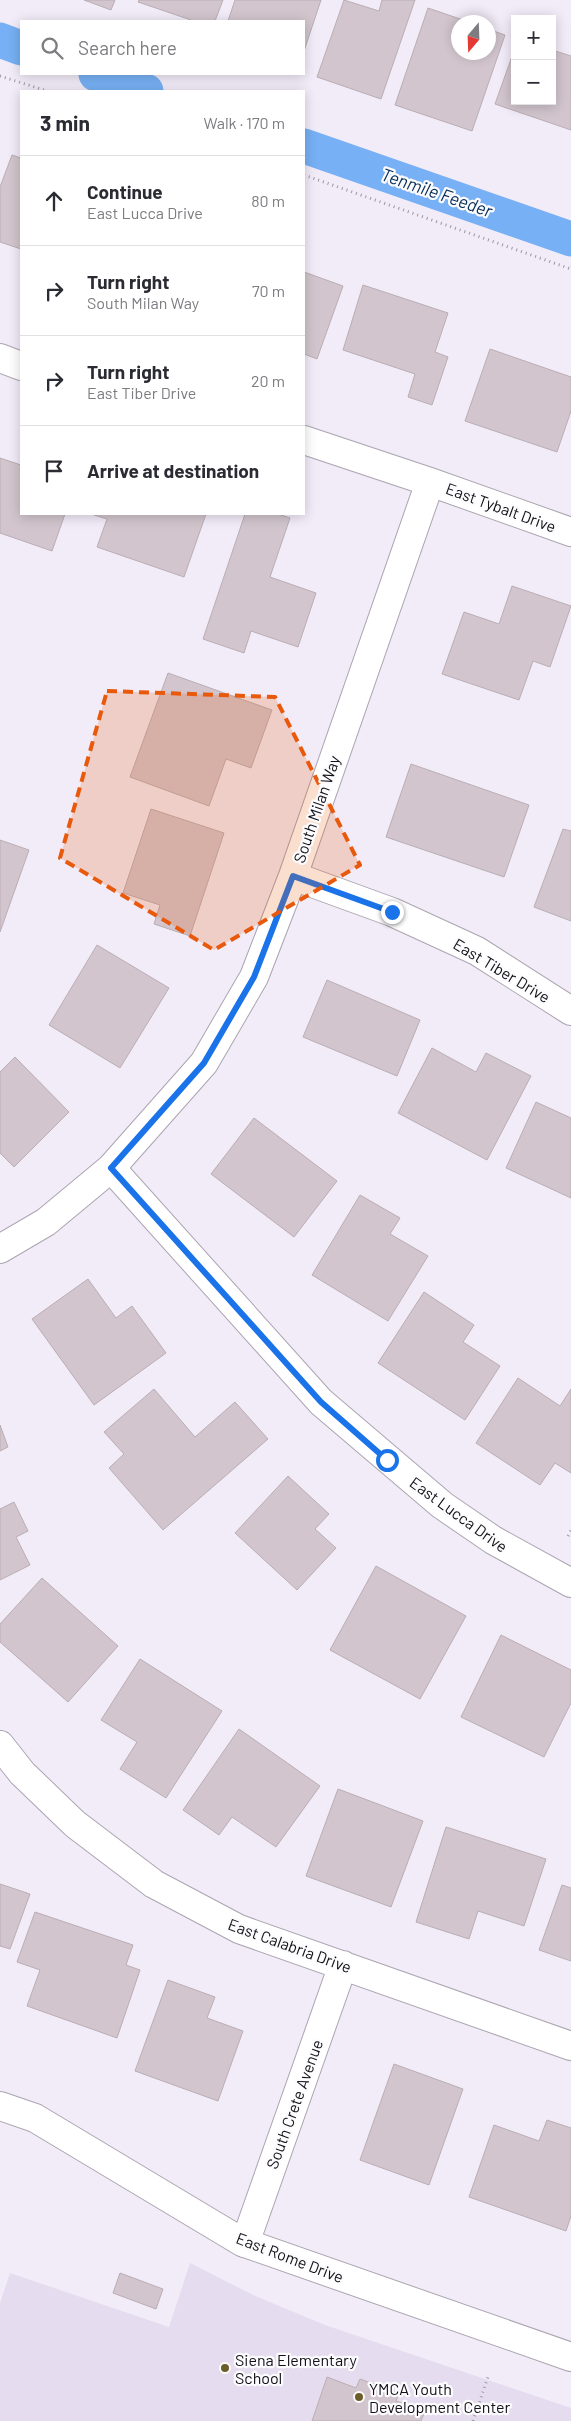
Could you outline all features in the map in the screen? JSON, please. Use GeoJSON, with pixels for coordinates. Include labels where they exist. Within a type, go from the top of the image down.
{"type":"FeatureCollection","features":[{"type":"Feature","properties":{"kind":"street"},"geometry":{"type":"LineString","coordinates":[[0,358],[20,366]]}},
{"type":"Feature","properties":{"kind":"street","name":"East Tybalt Drive"},"geometry":{"type":"LineString","coordinates":[[305,440],[571,532]]}},
{"type":"Feature","properties":{"kind":"street","name":"South Milan Way"},"geometry":{"type":"LineString","coordinates":[[0,1249],[46,1222],[111,1168],[204,1063],[254,977],[293,876],[430,482]]}},
{"type":"Feature","properties":{"kind":"street","name":"East Tiber Drive"},"geometry":{"type":"LineString","coordinates":[[293,876],[392,912],[477,951],[571,1011]]}},
{"type":"Feature","properties":{"kind":"street","name":"East Lucca Drive"},"geometry":{"type":"LineString","coordinates":[[111,1168],[321,1402],[442,1505],[493,1540],[571,1584]]}},
{"type":"Feature","properties":{"kind":"street","name":"East Calabria Drive"},"geometry":{"type":"LineString","coordinates":[[0,1745],[22,1773],[75,1824],[154,1884],[239,1929],[571,2046]]}},
{"type":"Feature","properties":{"kind":"street","name":"South Crete Avenue"},"geometry":{"type":"LineString","coordinates":[[245,2243],[343,1965]]}},
{"type":"Feature","properties":{"kind":"street","name":"East Rome Drive"},"geometry":{"type":"LineString","coordinates":[[0,2106],[35,2118],[245,2243],[571,2357]]}},
{"type":"Feature","properties":{"kind":"path"},"geometry":{"type":"LineString","coordinates":[[0,76],[45,90]]}},
{"type":"Feature","properties":{"kind":"path"},"geometry":{"type":"LineString","coordinates":[[305,175],[571,269]]}},
{"type":"Feature","properties":{"kind":"path"},"geometry":{"type":"LineString","coordinates":[[568,1536],[571,1530]]}},
{"type":"Feature","properties":{"kind":"path"},"geometry":{"type":"LineString","coordinates":[[473,2421],[489,2374]]}},
{"type":"Feature","properties":{"kind":"highlighted area"},"geometry":{"type":"Polygon","coordinates":[[[107,691],[275,697],[360,865],[214,950],[60,858],[107,691]]]}},
{"type":"Feature","properties":{"kind":"shaded area","name":"Siena Elementary School"},"geometry":{"type":"Polygon","coordinates":[[[190,2263],[253,2295],[325,2325],[571,2408],[571,2421],[0,2421],[0,2303],[10,2273],[169,2327],[190,2263]]]}},
{"type":"Feature","properties":{"kind":"building"},"geometry":{"type":"Polygon","coordinates":[[[84,0],[115,0],[111,10],[84,0]]]}},
{"type":"Feature","properties":{"kind":"building"},"geometry":{"type":"Polygon","coordinates":[[[139,0],[223,0],[215,20],[191,20],[138,2],[139,0]]]}},
{"type":"Feature","properties":{"kind":"building"},"geometry":{"type":"Polygon","coordinates":[[[235,0],[321,0],[305,48],[305,20],[228,20],[235,0]]]}},
{"type":"Feature","properties":{"kind":"building"},"geometry":{"type":"Polygon","coordinates":[[[344,0],[379,11],[382,0],[415,0],[381,99],[317,77],[344,0]]]}},
{"type":"Feature","properties":{"kind":"building"},"geometry":{"type":"Polygon","coordinates":[[[428,8],[451,16],[451,60],[496,60],[496,32],[505,35],[472,131],[395,105],[428,8]]]}},
{"type":"Feature","properties":{"kind":"building"},"geometry":{"type":"Polygon","coordinates":[[[556,51],[571,56],[571,130],[495,104],[511,59],[511,105],[556,105],[556,51]]]}},
{"type":"Feature","properties":{"kind":"building"},"geometry":{"type":"Polygon","coordinates":[[[12,155],[20,158],[20,249],[0,242],[0,187],[12,155]]]}},
{"type":"Feature","properties":{"kind":"building"},"geometry":{"type":"Polygon","coordinates":[[[305,272],[343,286],[317,359],[305,354],[305,272]]]}},
{"type":"Feature","properties":{"kind":"building"},"geometry":{"type":"Polygon","coordinates":[[[363,285],[448,313],[435,352],[448,357],[432,405],[408,397],[415,374],[343,350],[363,285]]]}},
{"type":"Feature","properties":{"kind":"building"},"geometry":{"type":"Polygon","coordinates":[[[490,349],[571,377],[571,411],[557,452],[465,421],[490,349]]]}},
{"type":"Feature","properties":{"kind":"building"},"geometry":{"type":"Polygon","coordinates":[[[0,458],[20,465],[20,515],[65,515],[52,551],[0,533],[0,458]]]}},
{"type":"Feature","properties":{"kind":"building"},"geometry":{"type":"Polygon","coordinates":[[[94,515],[206,515],[184,577],[97,547],[107,519],[94,515]]]}},
{"type":"Feature","properties":{"kind":"building"},"geometry":{"type":"Polygon","coordinates":[[[245,515],[281,515],[290,518],[270,577],[316,593],[298,647],[251,631],[244,653],[203,639],[245,515]]]}},
{"type":"Feature","properties":{"kind":"building"},"geometry":{"type":"Polygon","coordinates":[[[512,586],[571,606],[550,667],[533,661],[519,700],[442,674],[464,612],[499,624],[512,586]]]}},
{"type":"Feature","properties":{"kind":"building"},"geometry":{"type":"Polygon","coordinates":[[[168,673],[272,710],[251,768],[226,759],[209,806],[130,777],[168,673]]]}},
{"type":"Feature","properties":{"kind":"building"},"geometry":{"type":"Polygon","coordinates":[[[411,764],[529,805],[504,877],[386,837],[411,764]]]}},
{"type":"Feature","properties":{"kind":"building"},"geometry":{"type":"Polygon","coordinates":[[[151,809],[224,833],[190,936],[154,924],[160,905],[123,893],[151,809]]]}},
{"type":"Feature","properties":{"kind":"building"},"geometry":{"type":"Polygon","coordinates":[[[563,829],[571,831],[571,921],[534,907],[563,829]]]}},
{"type":"Feature","properties":{"kind":"building"},"geometry":{"type":"Polygon","coordinates":[[[0,840],[29,850],[0,932],[0,840]]]}},
{"type":"Feature","properties":{"kind":"building"},"geometry":{"type":"Polygon","coordinates":[[[97,945],[169,988],[120,1068],[49,1025],[97,945]]]}},
{"type":"Feature","properties":{"kind":"building"},"geometry":{"type":"Polygon","coordinates":[[[327,980],[420,1020],[397,1076],[303,1037],[327,980]]]}},
{"type":"Feature","properties":{"kind":"building"},"geometry":{"type":"Polygon","coordinates":[[[432,1048],[476,1072],[486,1053],[531,1076],[487,1160],[398,1113],[432,1048]]]}},
{"type":"Feature","properties":{"kind":"building"},"geometry":{"type":"Polygon","coordinates":[[[15,1057],[69,1112],[14,1167],[0,1153],[0,1072],[15,1057]]]}},
{"type":"Feature","properties":{"kind":"building"},"geometry":{"type":"Polygon","coordinates":[[[536,1102],[571,1118],[571,1198],[506,1168],[536,1102]]]}},
{"type":"Feature","properties":{"kind":"building"},"geometry":{"type":"Polygon","coordinates":[[[254,1118],[337,1181],[294,1237],[211,1174],[254,1118]]]}},
{"type":"Feature","properties":{"kind":"building"},"geometry":{"type":"Polygon","coordinates":[[[360,1195],[400,1218],[390,1234],[428,1256],[388,1321],[312,1275],[360,1195]]]}},
{"type":"Feature","properties":{"kind":"building"},"geometry":{"type":"Polygon","coordinates":[[[88,1279],[116,1318],[132,1306],[166,1353],[94,1405],[32,1319],[88,1279]]]}},
{"type":"Feature","properties":{"kind":"building"},"geometry":{"type":"Polygon","coordinates":[[[424,1292],[474,1325],[463,1342],[500,1366],[465,1420],[378,1363],[424,1292]]]}},
{"type":"Feature","properties":{"kind":"building"},"geometry":{"type":"Polygon","coordinates":[[[518,1378],[560,1406],[571,1389],[571,1473],[555,1463],[540,1485],[476,1443],[518,1378]]]}},
{"type":"Feature","properties":{"kind":"building"},"geometry":{"type":"Polygon","coordinates":[[[154,1389],[195,1437],[235,1402],[268,1439],[163,1530],[109,1468],[124,1454],[104,1432],[154,1389]]]}},
{"type":"Feature","properties":{"kind":"building"},"geometry":{"type":"Polygon","coordinates":[[[0,1425],[8,1447],[0,1451],[0,1425]]]}},
{"type":"Feature","properties":{"kind":"building"},"geometry":{"type":"Polygon","coordinates":[[[288,1476],[329,1514],[315,1529],[336,1548],[297,1590],[235,1533],[288,1476]]]}},
{"type":"Feature","properties":{"kind":"building"},"geometry":{"type":"Polygon","coordinates":[[[14,1502],[28,1531],[16,1537],[30,1565],[0,1580],[0,1509],[14,1502]]]}},
{"type":"Feature","properties":{"kind":"building"},"geometry":{"type":"Polygon","coordinates":[[[376,1566],[466,1616],[420,1699],[330,1650],[376,1566]]]}},
{"type":"Feature","properties":{"kind":"building"},"geometry":{"type":"Polygon","coordinates":[[[42,1578],[118,1646],[68,1702],[0,1642],[0,1624],[42,1578]]]}},
{"type":"Feature","properties":{"kind":"building"},"geometry":{"type":"Polygon","coordinates":[[[501,1635],[571,1670],[571,1703],[544,1757],[461,1717],[501,1635]]]}},
{"type":"Feature","properties":{"kind":"building"},"geometry":{"type":"Polygon","coordinates":[[[140,1659],[222,1711],[166,1798],[120,1769],[137,1742],[101,1720],[140,1659]]]}},
{"type":"Feature","properties":{"kind":"building"},"geometry":{"type":"Polygon","coordinates":[[[239,1729],[320,1786],[276,1847],[232,1817],[219,1835],[183,1810],[239,1729]]]}},
{"type":"Feature","properties":{"kind":"building"},"geometry":{"type":"Polygon","coordinates":[[[338,1789],[423,1821],[391,1907],[306,1876],[338,1789]]]}},
{"type":"Feature","properties":{"kind":"building"},"geometry":{"type":"Polygon","coordinates":[[[446,1827],[546,1859],[524,1926],[478,1911],[469,1939],[416,1922],[446,1827]]]}},
{"type":"Feature","properties":{"kind":"building"},"geometry":{"type":"Polygon","coordinates":[[[0,1884],[30,1894],[10,1949],[0,1946],[0,1884]]]}},
{"type":"Feature","properties":{"kind":"building"},"geometry":{"type":"Polygon","coordinates":[[[562,1885],[571,1888],[571,1961],[539,1950],[562,1885]]]}},
{"type":"Feature","properties":{"kind":"building"},"geometry":{"type":"Polygon","coordinates":[[[35,1912],[133,1945],[126,1965],[140,1970],[117,2038],[27,2006],[40,1970],[17,1962],[35,1912]]]}},
{"type":"Feature","properties":{"kind":"building"},"geometry":{"type":"Polygon","coordinates":[[[168,1980],[215,1997],[207,2018],[243,2031],[218,2101],[135,2071],[168,1980]]]}},
{"type":"Feature","properties":{"kind":"building"},"geometry":{"type":"Polygon","coordinates":[[[394,2064],[463,2089],[429,2185],[360,2160],[394,2064]]]}},
{"type":"Feature","properties":{"kind":"building"},"geometry":{"type":"Polygon","coordinates":[[[547,2120],[571,2128],[571,2216],[566,2231],[469,2197],[494,2125],[539,2141],[547,2120]]]}},
{"type":"Feature","properties":{"kind":"building"},"geometry":{"type":"Polygon","coordinates":[[[120,2273],[163,2289],[156,2309],[113,2293],[120,2273]]]}},
{"type":"Feature","properties":{"kind":"building","name":"YMCA Youth Development Center"},"geometry":{"type":"Polygon","coordinates":[[[327,2377],[356,2388],[360,2379],[399,2393],[396,2401],[425,2411],[421,2421],[312,2421],[327,2377]]]}},
{"type":"Feature","properties":{"kind":"waterway","name":"Tenmile Feeder"},"geometry":{"type":"LineString","coordinates":[[0,40],[20,48]]}},
{"type":"Feature","properties":{"kind":"waterway","name":"Tenmile Feeder"},"geometry":{"type":"LineString","coordinates":[[99,75],[143,90]]}},
{"type":"Feature","properties":{"kind":"waterway","name":"Tenmile Feeder"},"geometry":{"type":"LineString","coordinates":[[305,146],[571,239]]}},
{"type":"Feature","properties":{"kind":"place","name":"Siena Elementary School"},"geometry":{"type":"Point","coordinates":[225,2368]}},
{"type":"Feature","properties":{"kind":"place","name":"YMCA Youth Development Center"},"geometry":{"type":"Point","coordinates":[359,2397]}},
{"type":"Feature","properties":{"kind":"route"},"geometry":{"type":"LineString","coordinates":[[387,1460],[321,1402],[238,1312],[111,1168],[204,1063],[254,977],[293,876],[392,912]]}}]}
